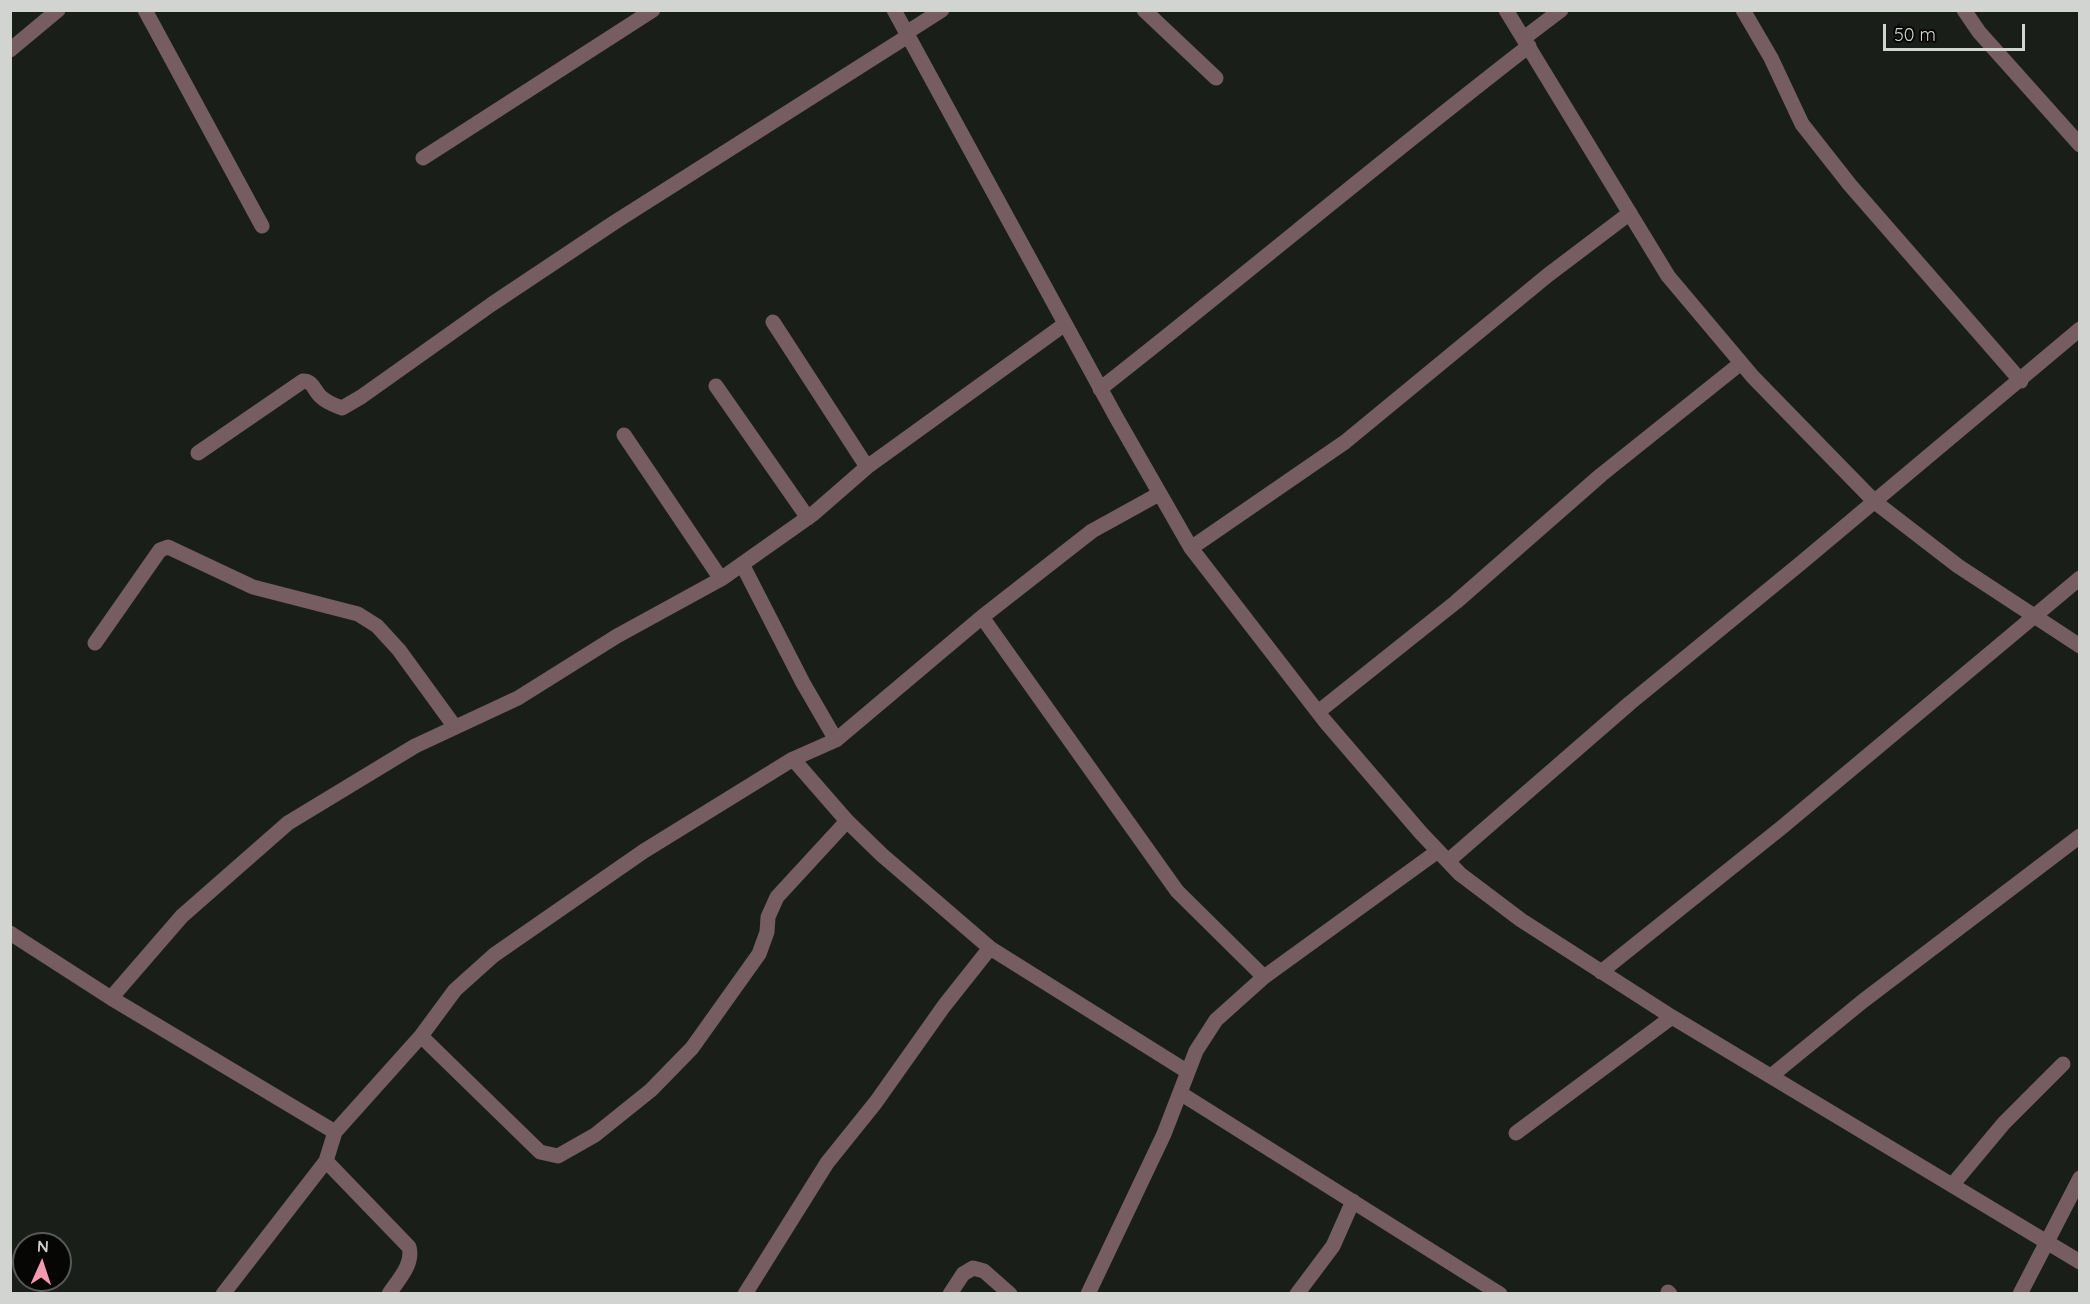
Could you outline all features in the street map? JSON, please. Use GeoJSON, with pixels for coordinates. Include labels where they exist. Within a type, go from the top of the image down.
{"type":"FeatureCollection","features":[{"type":"Feature","properties":{"kind":"street"},"geometry":{"type":"LineString","coordinates":[[10,50],[58,10]]}},
{"type":"Feature","properties":{"kind":"street"},"geometry":{"type":"LineString","coordinates":[[145,10],[262,226]]}},
{"type":"Feature","properties":{"kind":"street"},"geometry":{"type":"LineString","coordinates":[[423,159],[653,10]]}},
{"type":"Feature","properties":{"kind":"street"},"geometry":{"type":"LineString","coordinates":[[894,10],[1100,389],[1191,548],[1318,712],[1460,874],[1521,920],[1672,1017],[2048,1241],[2079,1262]]}},
{"type":"Feature","properties":{"kind":"street"},"geometry":{"type":"LineString","coordinates":[[198,453],[303,381],[311,384],[319,396],[330,404],[342,408],[615,222],[942,10]]}},
{"type":"Feature","properties":{"kind":"street"},"geometry":{"type":"LineString","coordinates":[[1144,10],[1216,78]]}},
{"type":"Feature","properties":{"kind":"street"},"geometry":{"type":"LineString","coordinates":[[1506,10],[1668,276],[1741,363],[1875,502],[1958,566],[2036,615],[2079,646]]}},
{"type":"Feature","properties":{"kind":"street"},"geometry":{"type":"LineString","coordinates":[[1100,389],[1213,301],[1527,42],[1561,10]]}},
{"type":"Feature","properties":{"kind":"street"},"geometry":{"type":"LineString","coordinates":[[1743,10],[1771,58],[1802,124],[1850,185],[2021,381]]}},
{"type":"Feature","properties":{"kind":"street"},"geometry":{"type":"LineString","coordinates":[[1964,10],[1979,33],[2079,145]]}},
{"type":"Feature","properties":{"kind":"street"},"geometry":{"type":"LineString","coordinates":[[1191,548],[1345,442],[1548,274],[1630,213]]}},
{"type":"Feature","properties":{"kind":"street"},"geometry":{"type":"LineString","coordinates":[[773,322],[867,467]]}},
{"type":"Feature","properties":{"kind":"street"},"geometry":{"type":"LineString","coordinates":[[111,998],[182,916],[288,822],[415,746],[518,698],[617,636],[721,579],[808,518],[867,467],[1065,324]]}},
{"type":"Feature","properties":{"kind":"street"},"geometry":{"type":"LineString","coordinates":[[1088,1293],[1164,1134],[1196,1051],[1216,1020],[1263,977],[1443,856],[1875,502],[2021,381],[2079,329]]}},
{"type":"Feature","properties":{"kind":"street"},"geometry":{"type":"LineString","coordinates":[[1318,712],[1456,602],[1601,475],[1741,363]]}},
{"type":"Feature","properties":{"kind":"street"},"geometry":{"type":"LineString","coordinates":[[716,386],[808,518]]}},
{"type":"Feature","properties":{"kind":"street"},"geometry":{"type":"LineString","coordinates":[[624,435],[721,579]]}},
{"type":"Feature","properties":{"kind":"street"},"geometry":{"type":"LineString","coordinates":[[224,1293],[326,1161],[335,1132],[422,1036],[454,990],[494,955],[644,851],[794,759],[836,740],[982,617],[1092,531],[1159,494]]}},
{"type":"Feature","properties":{"kind":"street"},"geometry":{"type":"LineString","coordinates":[[95,643],[160,550],[168,547],[253,587],[358,614],[376,626],[399,650],[455,727]]}},
{"type":"Feature","properties":{"kind":"street"},"geometry":{"type":"LineString","coordinates":[[742,564],[802,683],[836,740]]}},
{"type":"Feature","properties":{"kind":"street"},"geometry":{"type":"LineString","coordinates":[[1601,972],[1781,828],[2079,578]]}},
{"type":"Feature","properties":{"kind":"street"},"geometry":{"type":"LineString","coordinates":[[982,617],[1177,891],[1263,977]]}},
{"type":"Feature","properties":{"kind":"street"},"geometry":{"type":"LineString","coordinates":[[794,759],[847,821],[990,948],[1188,1072]]}},
{"type":"Feature","properties":{"kind":"street"},"geometry":{"type":"LineString","coordinates":[[422,1036],[540,1152],[558,1156],[595,1135],[651,1090],[692,1048],[759,954],[767,932],[768,917],[777,897],[847,821]]}},
{"type":"Feature","properties":{"kind":"street"},"geometry":{"type":"LineString","coordinates":[[1771,1076],[1863,1001],[2079,836]]}},
{"type":"Feature","properties":{"kind":"street"},"geometry":{"type":"LineString","coordinates":[[10,933],[111,998],[335,1132]]}},
{"type":"Feature","properties":{"kind":"street"},"geometry":{"type":"LineString","coordinates":[[745,1293],[827,1163],[876,1102],[944,1006],[990,948]]}},
{"type":"Feature","properties":{"kind":"street"},"geometry":{"type":"LineString","coordinates":[[1516,1132],[1672,1017]]}},
{"type":"Feature","properties":{"kind":"street"},"geometry":{"type":"LineString","coordinates":[[1953,1184],[2004,1123],[2063,1064]]}},
{"type":"Feature","properties":{"kind":"street"},"geometry":{"type":"LineString","coordinates":[[1180,1093],[1500,1293]]}},
{"type":"Feature","properties":{"kind":"street"},"geometry":{"type":"LineString","coordinates":[[326,1161],[410,1247],[409,1265],[388,1293]]}},
{"type":"Feature","properties":{"kind":"street"},"geometry":{"type":"LineString","coordinates":[[2020,1293],[2079,1178]]}},
{"type":"Feature","properties":{"kind":"street"},"geometry":{"type":"LineString","coordinates":[[1297,1293],[1333,1246],[1353,1201]]}},
{"type":"Feature","properties":{"kind":"street"},"geometry":{"type":"LineString","coordinates":[[950,1293],[963,1274],[973,1268],[984,1271],[1010,1293]]}}]}
